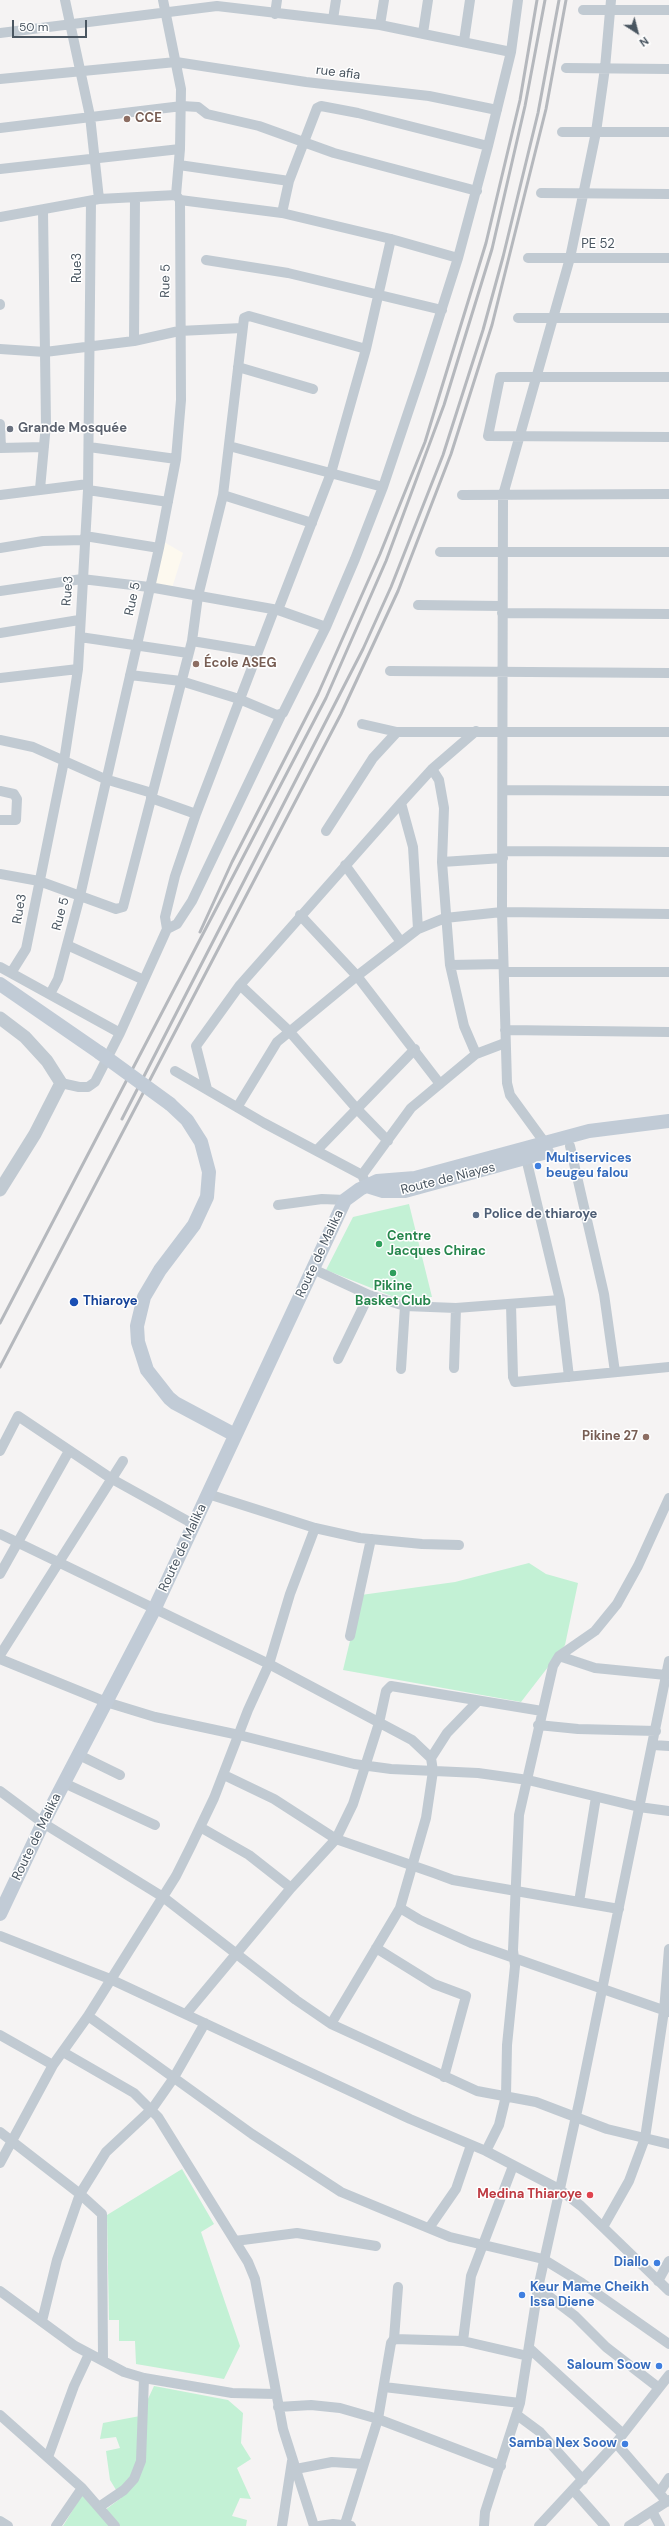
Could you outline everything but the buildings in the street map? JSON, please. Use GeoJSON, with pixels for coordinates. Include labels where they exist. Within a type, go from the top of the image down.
{"type":"FeatureCollection","features":[{"type":"Feature","properties":{"kind":"main road"},"geometry":{"type":"LineString","coordinates":[[0,984],[100,1053],[170,1104],[187,1120],[201,1142],[208,1172],[207,1197],[194,1225],[160,1270],[144,1297],[137,1326],[138,1342],[147,1370],[169,1398],[175,1403],[235,1435]]}},
{"type":"Feature","properties":{"kind":"main road","name":"Route de Niayes"},"geometry":{"type":"LineString","coordinates":[[474,1168],[545,1143],[612,1127],[669,1121]]}},
{"type":"Feature","properties":{"kind":"main road","name":"Route de Niayes"},"geometry":{"type":"LineString","coordinates":[[364,1180],[377,1181],[414,1178],[526,1158],[570,1146],[621,1135],[669,1130]]}},
{"type":"Feature","properties":{"kind":"main road","name":"Route de Malika"},"geometry":{"type":"LineString","coordinates":[[0,1914],[43,1823],[154,1610],[195,1525],[235,1435],[345,1200],[364,1180]]}},
{"type":"Feature","properties":{"kind":"street","name":"Rue3"},"geometry":{"type":"LineString","coordinates":[[11,973],[26,949],[64,761],[78,669],[80,637],[79,620],[88,487],[96,160],[90,116],[65,0]]}},
{"type":"Feature","properties":{"kind":"street","name":"Rue 5"},"geometry":{"type":"LineString","coordinates":[[50,994],[58,980],[80,896],[105,779],[159,548],[176,459],[180,400],[178,198],[182,106],[176,62],[164,0]]}},
{"type":"Feature","properties":{"kind":"street"},"geometry":{"type":"LineString","coordinates":[[275,14],[277,0]]}},
{"type":"Feature","properties":{"kind":"street"},"geometry":{"type":"LineString","coordinates":[[333,19],[336,0]]}},
{"type":"Feature","properties":{"kind":"street"},"geometry":{"type":"LineString","coordinates":[[380,25],[384,0]]}},
{"type":"Feature","properties":{"kind":"street"},"geometry":{"type":"LineString","coordinates":[[423,33],[428,0]]}},
{"type":"Feature","properties":{"kind":"street"},"geometry":{"type":"LineString","coordinates":[[464,41],[470,0]]}},
{"type":"Feature","properties":{"kind":"street"},"geometry":{"type":"LineString","coordinates":[[167,929],[177,924],[192,901],[281,715],[326,627],[383,487],[442,310],[477,191],[511,52],[518,0]]}},
{"type":"Feature","properties":{"kind":"street"},"geometry":{"type":"LineString","coordinates":[[545,1143],[508,1089],[505,1043],[502,912],[503,672],[501,551],[503,495],[570,258],[582,193],[596,132],[605,68],[610,5]]}},
{"type":"Feature","properties":{"kind":"street"},"geometry":{"type":"LineString","coordinates":[[583,10],[610,5],[669,10]]}},
{"type":"Feature","properties":{"kind":"street"},"geometry":{"type":"LineString","coordinates":[[0,33],[70,23],[218,6],[275,14],[380,25],[464,41],[511,52]]}},
{"type":"Feature","properties":{"kind":"street","name":"rue afia"},"geometry":{"type":"LineString","coordinates":[[0,78],[80,69],[176,62],[306,82],[429,96],[497,110]]}},
{"type":"Feature","properties":{"kind":"street"},"geometry":{"type":"LineString","coordinates":[[566,68],[669,69]]}},
{"type":"Feature","properties":{"kind":"street"},"geometry":{"type":"LineString","coordinates":[[282,213],[289,181],[316,108],[326,105],[488,146]]}},
{"type":"Feature","properties":{"kind":"street"},"geometry":{"type":"LineString","coordinates":[[0,128],[182,106],[198,107],[207,114],[259,126],[334,153],[477,191]]}},
{"type":"Feature","properties":{"kind":"street"},"geometry":{"type":"LineString","coordinates":[[562,132],[669,132]]}},
{"type":"Feature","properties":{"kind":"street"},"geometry":{"type":"LineString","coordinates":[[0,169],[96,160],[180,149]]}},
{"type":"Feature","properties":{"kind":"street"},"geometry":{"type":"LineString","coordinates":[[179,165],[289,181]]}},
{"type":"Feature","properties":{"kind":"street"},"geometry":{"type":"LineString","coordinates":[[541,193],[669,194]]}},
{"type":"Feature","properties":{"kind":"street"},"geometry":{"type":"LineString","coordinates":[[134,341],[135,198]]}},
{"type":"Feature","properties":{"kind":"street"},"geometry":{"type":"LineString","coordinates":[[0,217],[43,211],[95,200],[178,198],[282,213],[392,239],[458,258]]}},
{"type":"Feature","properties":{"kind":"street"},"geometry":{"type":"LineString","coordinates":[[40,489],[46,424],[43,211]]}},
{"type":"Feature","properties":{"kind":"street"},"geometry":{"type":"LineString","coordinates":[[0,1018],[24,1037],[38,1052],[61,1083],[88,1087],[95,1082],[120,1033],[167,929],[165,917],[175,876],[196,814],[239,699],[312,523],[331,472],[366,349],[392,239]]}},
{"type":"Feature","properties":{"kind":"street","name":"PE 52"},"geometry":{"type":"LineString","coordinates":[[528,258],[669,258]]}},
{"type":"Feature","properties":{"kind":"street"},"geometry":{"type":"LineString","coordinates":[[206,260],[288,273],[337,287],[378,294],[442,310]]}},
{"type":"Feature","properties":{"kind":"street"},"geometry":{"type":"LineString","coordinates":[[0,874],[39,880],[116,909],[123,907],[192,641],[198,596],[222,495],[244,318],[249,316],[366,349]]}},
{"type":"Feature","properties":{"kind":"street"},"geometry":{"type":"LineString","coordinates":[[518,318],[669,318]]}},
{"type":"Feature","properties":{"kind":"street"},"geometry":{"type":"LineString","coordinates":[[0,349],[45,352],[134,341],[179,331],[242,328]]}},
{"type":"Feature","properties":{"kind":"street"},"geometry":{"type":"LineString","coordinates":[[238,368],[313,389]]}},
{"type":"Feature","properties":{"kind":"street"},"geometry":{"type":"LineString","coordinates":[[669,376],[500,377],[488,436],[669,437]]}},
{"type":"Feature","properties":{"kind":"street"},"geometry":{"type":"LineString","coordinates":[[0,424],[0,448],[44,447]]}},
{"type":"Feature","properties":{"kind":"street"},"geometry":{"type":"LineString","coordinates":[[229,446],[383,487]]}},
{"type":"Feature","properties":{"kind":"street"},"geometry":{"type":"LineString","coordinates":[[89,447],[176,459]]}},
{"type":"Feature","properties":{"kind":"street"},"geometry":{"type":"LineString","coordinates":[[0,494],[40,489],[88,487],[168,502]]}},
{"type":"Feature","properties":{"kind":"street"},"geometry":{"type":"LineString","coordinates":[[462,495],[669,494]]}},
{"type":"Feature","properties":{"kind":"street"},"geometry":{"type":"LineString","coordinates":[[222,495],[312,523]]}},
{"type":"Feature","properties":{"kind":"street"},"geometry":{"type":"LineString","coordinates":[[0,548],[85,538],[159,548]]}},
{"type":"Feature","properties":{"kind":"street"},"geometry":{"type":"LineString","coordinates":[[440,552],[669,552]]}},
{"type":"Feature","properties":{"kind":"street"},"geometry":{"type":"LineString","coordinates":[[0,591],[82,579],[149,587],[276,610],[326,627]]}},
{"type":"Feature","properties":{"kind":"street"},"geometry":{"type":"LineString","coordinates":[[418,605],[502,610],[669,614]]}},
{"type":"Feature","properties":{"kind":"street"},"geometry":{"type":"LineString","coordinates":[[0,632],[79,620]]}},
{"type":"Feature","properties":{"kind":"street"},"geometry":{"type":"LineString","coordinates":[[80,637],[136,647],[188,653]]}},
{"type":"Feature","properties":{"kind":"street"},"geometry":{"type":"LineString","coordinates":[[192,641],[258,652]]}},
{"type":"Feature","properties":{"kind":"street"},"geometry":{"type":"LineString","coordinates":[[0,678],[78,669]]}},
{"type":"Feature","properties":{"kind":"street"},"geometry":{"type":"LineString","coordinates":[[390,671],[669,673]]}},
{"type":"Feature","properties":{"kind":"street"},"geometry":{"type":"LineString","coordinates":[[130,675],[181,681],[239,699],[276,715],[281,715]]}},
{"type":"Feature","properties":{"kind":"street"},"geometry":{"type":"LineString","coordinates":[[362,724],[397,732],[669,732]]}},
{"type":"Feature","properties":{"kind":"street"},"geometry":{"type":"LineString","coordinates":[[326,831],[373,758],[397,732]]}},
{"type":"Feature","properties":{"kind":"street"},"geometry":{"type":"LineString","coordinates":[[207,1089],[196,1046],[240,985],[300,914],[432,769],[476,732]]}},
{"type":"Feature","properties":{"kind":"street"},"geometry":{"type":"LineString","coordinates":[[0,740],[32,747],[105,779],[196,814]]}},
{"type":"Feature","properties":{"kind":"street"},"geometry":{"type":"LineString","coordinates":[[432,769],[438,780],[444,808],[442,862],[445,918],[450,964],[464,1026],[476,1054]]}},
{"type":"Feature","properties":{"kind":"street"},"geometry":{"type":"LineString","coordinates":[[503,790],[669,791]]}},
{"type":"Feature","properties":{"kind":"street"},"geometry":{"type":"LineString","coordinates":[[0,791],[14,794],[17,799],[16,820],[0,820]]}},
{"type":"Feature","properties":{"kind":"street"},"geometry":{"type":"LineString","coordinates":[[401,803],[414,847],[418,929]]}},
{"type":"Feature","properties":{"kind":"street"},"geometry":{"type":"LineString","coordinates":[[442,862],[503,855],[669,852]]}},
{"type":"Feature","properties":{"kind":"street"},"geometry":{"type":"LineString","coordinates":[[345,865],[401,942]]}},
{"type":"Feature","properties":{"kind":"street"},"geometry":{"type":"LineString","coordinates":[[238,1106],[277,1042],[357,976],[418,929],[445,918],[502,912],[669,914]]}},
{"type":"Feature","properties":{"kind":"street"},"geometry":{"type":"LineString","coordinates":[[300,914],[357,976],[415,1049],[440,1084]]}},
{"type":"Feature","properties":{"kind":"street"},"geometry":{"type":"LineString","coordinates":[[67,945],[144,980]]}},
{"type":"Feature","properties":{"kind":"street"},"geometry":{"type":"LineString","coordinates":[[450,964],[503,968],[669,972]]}},
{"type":"Feature","properties":{"kind":"street"},"geometry":{"type":"LineString","coordinates":[[0,967],[120,1033]]}},
{"type":"Feature","properties":{"kind":"street"},"geometry":{"type":"LineString","coordinates":[[240,985],[289,1031],[356,1108],[388,1141]]}},
{"type":"Feature","properties":{"kind":"street"},"geometry":{"type":"LineString","coordinates":[[505,1030],[669,1032]]}},
{"type":"Feature","properties":{"kind":"street"},"geometry":{"type":"LineString","coordinates":[[175,1071],[238,1106],[264,1123],[317,1150],[364,1180],[388,1141],[411,1108],[476,1054],[505,1043]]}},
{"type":"Feature","properties":{"kind":"street"},"geometry":{"type":"LineString","coordinates":[[317,1150],[356,1108],[415,1049]]}},
{"type":"Feature","properties":{"kind":"street"},"geometry":{"type":"LineString","coordinates":[[0,1190],[35,1134],[61,1083]]}},
{"type":"Feature","properties":{"kind":"street"},"geometry":{"type":"LineString","coordinates":[[570,1146],[604,1294],[615,1372]]}},
{"type":"Feature","properties":{"kind":"street"},"geometry":{"type":"LineString","coordinates":[[526,1158],[560,1300],[569,1377]]}},
{"type":"Feature","properties":{"kind":"street"},"geometry":{"type":"LineString","coordinates":[[278,1205],[322,1199],[345,1200]]}},
{"type":"Feature","properties":{"kind":"street"},"geometry":{"type":"LineString","coordinates":[[312,1269],[369,1295],[405,1306],[456,1308],[511,1305],[560,1300]]}},
{"type":"Feature","properties":{"kind":"street"},"geometry":{"type":"LineString","coordinates":[[338,1359],[369,1295]]}},
{"type":"Feature","properties":{"kind":"street"},"geometry":{"type":"LineString","coordinates":[[511,1305],[513,1380],[518,1382],[669,1367]]}},
{"type":"Feature","properties":{"kind":"street"},"geometry":{"type":"LineString","coordinates":[[401,1369],[405,1306]]}},
{"type":"Feature","properties":{"kind":"street"},"geometry":{"type":"LineString","coordinates":[[454,1368],[456,1308]]}},
{"type":"Feature","properties":{"kind":"street"},"geometry":{"type":"LineString","coordinates":[[0,1451],[18,1416],[112,1479],[195,1525]]}},
{"type":"Feature","properties":{"kind":"street"},"geometry":{"type":"LineString","coordinates":[[0,1574],[69,1451]]}},
{"type":"Feature","properties":{"kind":"street"},"geometry":{"type":"LineString","coordinates":[[0,1655],[122,1461]]}},
{"type":"Feature","properties":{"kind":"street"},"geometry":{"type":"LineString","coordinates":[[208,1494],[315,1528],[371,1540],[459,1545]]}},
{"type":"Feature","properties":{"kind":"street"},"geometry":{"type":"LineString","coordinates":[[486,2151],[499,2125],[506,2096],[506,2045],[515,1957],[513,1950],[519,1815],[528,1780],[538,1725],[554,1666],[559,1656],[595,1631],[617,1604],[638,1566],[669,1498]]}},
{"type":"Feature","properties":{"kind":"street"},"geometry":{"type":"LineString","coordinates":[[0,2163],[53,2065],[88,2016],[176,1876],[224,1775],[239,1734],[269,1664],[290,1594],[315,1528]]}},
{"type":"Feature","properties":{"kind":"street"},"geometry":{"type":"LineString","coordinates":[[0,1534],[154,1610],[269,1664],[412,1740],[430,1758],[433,1771],[426,1818],[414,1866],[400,1908],[331,2024]]}},
{"type":"Feature","properties":{"kind":"street"},"geometry":{"type":"LineString","coordinates":[[350,1636],[371,1540]]}},
{"type":"Feature","properties":{"kind":"street"},"geometry":{"type":"LineString","coordinates":[[559,1656],[595,1668],[666,1675]]}},
{"type":"Feature","properties":{"kind":"street"},"geometry":{"type":"LineString","coordinates":[[0,1659],[106,1702],[155,1717],[239,1734],[364,1766],[478,1774],[528,1780],[639,1807],[669,1811]]}},
{"type":"Feature","properties":{"kind":"street"},"geometry":{"type":"LineString","coordinates":[[484,2526],[485,2512],[520,2403],[538,2288],[619,1909],[669,1661]]}},
{"type":"Feature","properties":{"kind":"street"},"geometry":{"type":"LineString","coordinates":[[186,2014],[291,1888],[336,1839],[353,1804],[379,1722],[386,1691],[395,1685],[477,1702],[542,1711]]}},
{"type":"Feature","properties":{"kind":"street"},"geometry":{"type":"LineString","coordinates":[[430,1758],[447,1733],[477,1702]]}},
{"type":"Feature","properties":{"kind":"street"},"geometry":{"type":"LineString","coordinates":[[538,1725],[578,1729],[656,1731]]}},
{"type":"Feature","properties":{"kind":"street"},"geometry":{"type":"LineString","coordinates":[[653,1745],[669,1746]]}},
{"type":"Feature","properties":{"kind":"street"},"geometry":{"type":"LineString","coordinates":[[79,1755],[120,1775]]}},
{"type":"Feature","properties":{"kind":"street"},"geometry":{"type":"LineString","coordinates":[[224,1775],[274,1799],[336,1839],[453,1880],[619,1909]]}},
{"type":"Feature","properties":{"kind":"street"},"geometry":{"type":"LineString","coordinates":[[64,1783],[155,1825]]}},
{"type":"Feature","properties":{"kind":"street"},"geometry":{"type":"LineString","coordinates":[[0,1791],[43,1823],[162,1897],[238,1953],[296,2000],[331,2024],[477,2091],[494,2096],[506,2096],[536,2102],[575,2118],[669,2144]]}},
{"type":"Feature","properties":{"kind":"street"},"geometry":{"type":"LineString","coordinates":[[579,1902],[596,1797]]}},
{"type":"Feature","properties":{"kind":"street"},"geometry":{"type":"LineString","coordinates":[[200,1827],[248,1855],[291,1888]]}},
{"type":"Feature","properties":{"kind":"street"},"geometry":{"type":"LineString","coordinates":[[400,1908],[420,1920],[471,1943],[515,1957],[667,2012]]}},
{"type":"Feature","properties":{"kind":"street"},"geometry":{"type":"LineString","coordinates":[[0,1936],[110,1979],[471,2146],[486,2151],[559,2189],[603,2227],[669,2291]]}},
{"type":"Feature","properties":{"kind":"street"},"geometry":{"type":"LineString","coordinates":[[376,1948],[434,1984],[466,1996],[444,2076]]}},
{"type":"Feature","properties":{"kind":"street"},"geometry":{"type":"LineString","coordinates":[[603,2227],[629,2182],[645,2138],[667,2012],[669,1950]]}},
{"type":"Feature","properties":{"kind":"street"},"geometry":{"type":"LineString","coordinates":[[88,2016],[173,2079],[252,2134],[342,2192],[450,2237],[544,2259],[669,2344]]}},
{"type":"Feature","properties":{"kind":"street"},"geometry":{"type":"LineString","coordinates":[[42,2321],[57,2260],[80,2194],[106,2152],[152,2109],[173,2079],[205,2023]]}},
{"type":"Feature","properties":{"kind":"street"},"geometry":{"type":"LineString","coordinates":[[0,2035],[53,2065]]}},
{"type":"Feature","properties":{"kind":"street"},"geometry":{"type":"LineString","coordinates":[[63,2052],[134,2093],[152,2109],[182,2152],[235,2241],[255,2279],[278,2407],[314,2526]]}},
{"type":"Feature","properties":{"kind":"street"},"geometry":{"type":"LineString","coordinates":[[0,2132],[12,2139],[98,2209],[103,2219],[103,2362]]}},
{"type":"Feature","properties":{"kind":"street"},"geometry":{"type":"LineString","coordinates":[[429,2228],[456,2189],[471,2146]]}},
{"type":"Feature","properties":{"kind":"street"},"geometry":{"type":"LineString","coordinates":[[463,2341],[471,2276],[513,2166]]}},
{"type":"Feature","properties":{"kind":"street"},"geometry":{"type":"LineString","coordinates":[[235,2241],[273,2234],[297,2233],[376,2246]]}},
{"type":"Feature","properties":{"kind":"street"},"geometry":{"type":"LineString","coordinates":[[658,2281],[669,2261]]}},
{"type":"Feature","properties":{"kind":"street"},"geometry":{"type":"LineString","coordinates":[[319,2526],[348,2525],[362,2464],[378,2420],[391,2343],[394,2339],[398,2288]]}},
{"type":"Feature","properties":{"kind":"street"},"geometry":{"type":"LineString","coordinates":[[538,2288],[575,2316],[606,2347],[659,2388]]}},
{"type":"Feature","properties":{"kind":"street"},"geometry":{"type":"LineString","coordinates":[[0,2291],[89,2354],[124,2372],[144,2378],[232,2393],[276,2394]]}},
{"type":"Feature","properties":{"kind":"street"},"geometry":{"type":"LineString","coordinates":[[394,2339],[463,2341],[529,2352],[623,2434]]}},
{"type":"Feature","properties":{"kind":"street"},"geometry":{"type":"LineString","coordinates":[[48,2457],[74,2386],[89,2354]]}},
{"type":"Feature","properties":{"kind":"street"},"geometry":{"type":"LineString","coordinates":[[538,2526],[574,2490],[616,2443],[669,2375]]}},
{"type":"Feature","properties":{"kind":"street"},"geometry":{"type":"LineString","coordinates":[[99,2507],[124,2490],[134,2479],[141,2461],[144,2378]]}},
{"type":"Feature","properties":{"kind":"street"},"geometry":{"type":"LineString","coordinates":[[384,2387],[520,2403]]}},
{"type":"Feature","properties":{"kind":"street"},"geometry":{"type":"LineString","coordinates":[[278,2407],[328,2406],[378,2420],[501,2466]]}},
{"type":"Feature","properties":{"kind":"street"},"geometry":{"type":"LineString","coordinates":[[0,2415],[82,2488],[115,2526]]}},
{"type":"Feature","properties":{"kind":"street"},"geometry":{"type":"LineString","coordinates":[[517,2415],[540,2432],[583,2480]]}},
{"type":"Feature","properties":{"kind":"street"},"geometry":{"type":"LineString","coordinates":[[616,2443],[659,2493],[668,2501],[629,2526]]}},
{"type":"Feature","properties":{"kind":"street"},"geometry":{"type":"LineString","coordinates":[[294,2464],[332,2462],[362,2464]]}},
{"type":"Feature","properties":{"kind":"street"},"geometry":{"type":"LineString","coordinates":[[282,2526],[294,2464]]}},
{"type":"Feature","properties":{"kind":"street"},"geometry":{"type":"LineString","coordinates":[[659,2493],[669,2478]]}},
{"type":"Feature","properties":{"kind":"street"},"geometry":{"type":"LineString","coordinates":[[56,2526],[82,2488]]}},
{"type":"Feature","properties":{"kind":"street"},"geometry":{"type":"LineString","coordinates":[[574,2490],[605,2526]]}},
{"type":"Feature","properties":{"kind":"street"},"geometry":{"type":"LineString","coordinates":[[652,2512],[660,2526]]}},
{"type":"Feature","properties":{"kind":"street"},"geometry":{"type":"LineString","coordinates":[[0,2521],[8,2526]]}},
{"type":"Feature","properties":{"kind":"shaded area"},"geometry":{"type":"Polygon","coordinates":[[[164,542],[183,553],[171,591],[154,586],[164,542]]]}},
{"type":"Feature","properties":{"kind":"green space","name":"Centre Jacques Chirac"},"geometry":{"type":"Polygon","coordinates":[[[409,1204],[432,1297],[394,1297],[326,1270],[353,1217],[409,1204]]]}},
{"type":"Feature","properties":{"kind":"green space"},"geometry":{"type":"Polygon","coordinates":[[[529,1563],[546,1574],[578,1583],[565,1645],[521,1702],[343,1670],[361,1595],[455,1582],[529,1563]]]}},
{"type":"Feature","properties":{"kind":"green space"},"geometry":{"type":"Polygon","coordinates":[[[182,2169],[214,2224],[201,2232],[240,2346],[224,2379],[136,2364],[135,2341],[119,2341],[119,2320],[109,2320],[107,2215],[182,2169]]]}},
{"type":"Feature","properties":{"kind":"green space"},"geometry":{"type":"Polygon","coordinates":[[[154,2386],[228,2400],[243,2413],[241,2443],[251,2459],[237,2468],[251,2499],[240,2498],[232,2516],[247,2520],[246,2526],[63,2526],[85,2490],[105,2510],[121,2498],[110,2480],[106,2451],[120,2448],[116,2437],[100,2439],[103,2423],[140,2416],[154,2386]]]}},
{"type":"Feature","properties":{"kind":"railway"},"geometry":{"type":"LineString","coordinates":[[200,932],[232,862],[318,694],[380,554],[425,442],[486,243],[520,100],[537,0]]}},
{"type":"Feature","properties":{"kind":"railway"},"geometry":{"type":"LineString","coordinates":[[0,1323],[326,698],[386,561],[444,405],[492,249],[525,106],[545,0]]}},
{"type":"Feature","properties":{"kind":"railway"},"geometry":{"type":"LineString","coordinates":[[122,1119],[363,649],[391,587],[443,455],[483,330],[503,257],[538,113],[559,0]]}},
{"type":"Feature","properties":{"kind":"railway"},"geometry":{"type":"LineString","coordinates":[[0,1367],[341,714],[398,591],[451,454],[492,325],[546,109],[566,0]]}},
{"type":"Feature","properties":{"kind":"place","name":"CCE"},"geometry":{"type":"Point","coordinates":[127,119]}},
{"type":"Feature","properties":{"kind":"place","name":"Grande Mosquée"},"geometry":{"type":"Point","coordinates":[10,429]}},
{"type":"Feature","properties":{"kind":"place","name":"École ASEG"},"geometry":{"type":"Point","coordinates":[196,664]}},
{"type":"Feature","properties":{"kind":"place","name":"Multiservices beugeu falou"},"geometry":{"type":"Point","coordinates":[538,1166]}},
{"type":"Feature","properties":{"kind":"place","name":"Police de thiaroye"},"geometry":{"type":"Point","coordinates":[476,1215]}},
{"type":"Feature","properties":{"kind":"place","name":"Centre Jacques Chirac"},"geometry":{"type":"Point","coordinates":[379,1244]}},
{"type":"Feature","properties":{"kind":"place","name":"Pikine Basket Club"},"geometry":{"type":"Point","coordinates":[393,1273]}},
{"type":"Feature","properties":{"kind":"place","name":"Thiaroye"},"geometry":{"type":"Point","coordinates":[74,1302]}},
{"type":"Feature","properties":{"kind":"place","name":"Pikine 27"},"geometry":{"type":"Point","coordinates":[646,1437]}},
{"type":"Feature","properties":{"kind":"place","name":"Medina Thiaroye"},"geometry":{"type":"Point","coordinates":[590,2195]}},
{"type":"Feature","properties":{"kind":"place","name":"Diallo"},"geometry":{"type":"Point","coordinates":[657,2263]}},
{"type":"Feature","properties":{"kind":"place","name":"Keur Mame Cheikh Issa Diene"},"geometry":{"type":"Point","coordinates":[522,2295]}},
{"type":"Feature","properties":{"kind":"place","name":"Saloum Soow"},"geometry":{"type":"Point","coordinates":[659,2366]}},
{"type":"Feature","properties":{"kind":"place","name":"Samba Nex Soow"},"geometry":{"type":"Point","coordinates":[625,2444]}}]}
